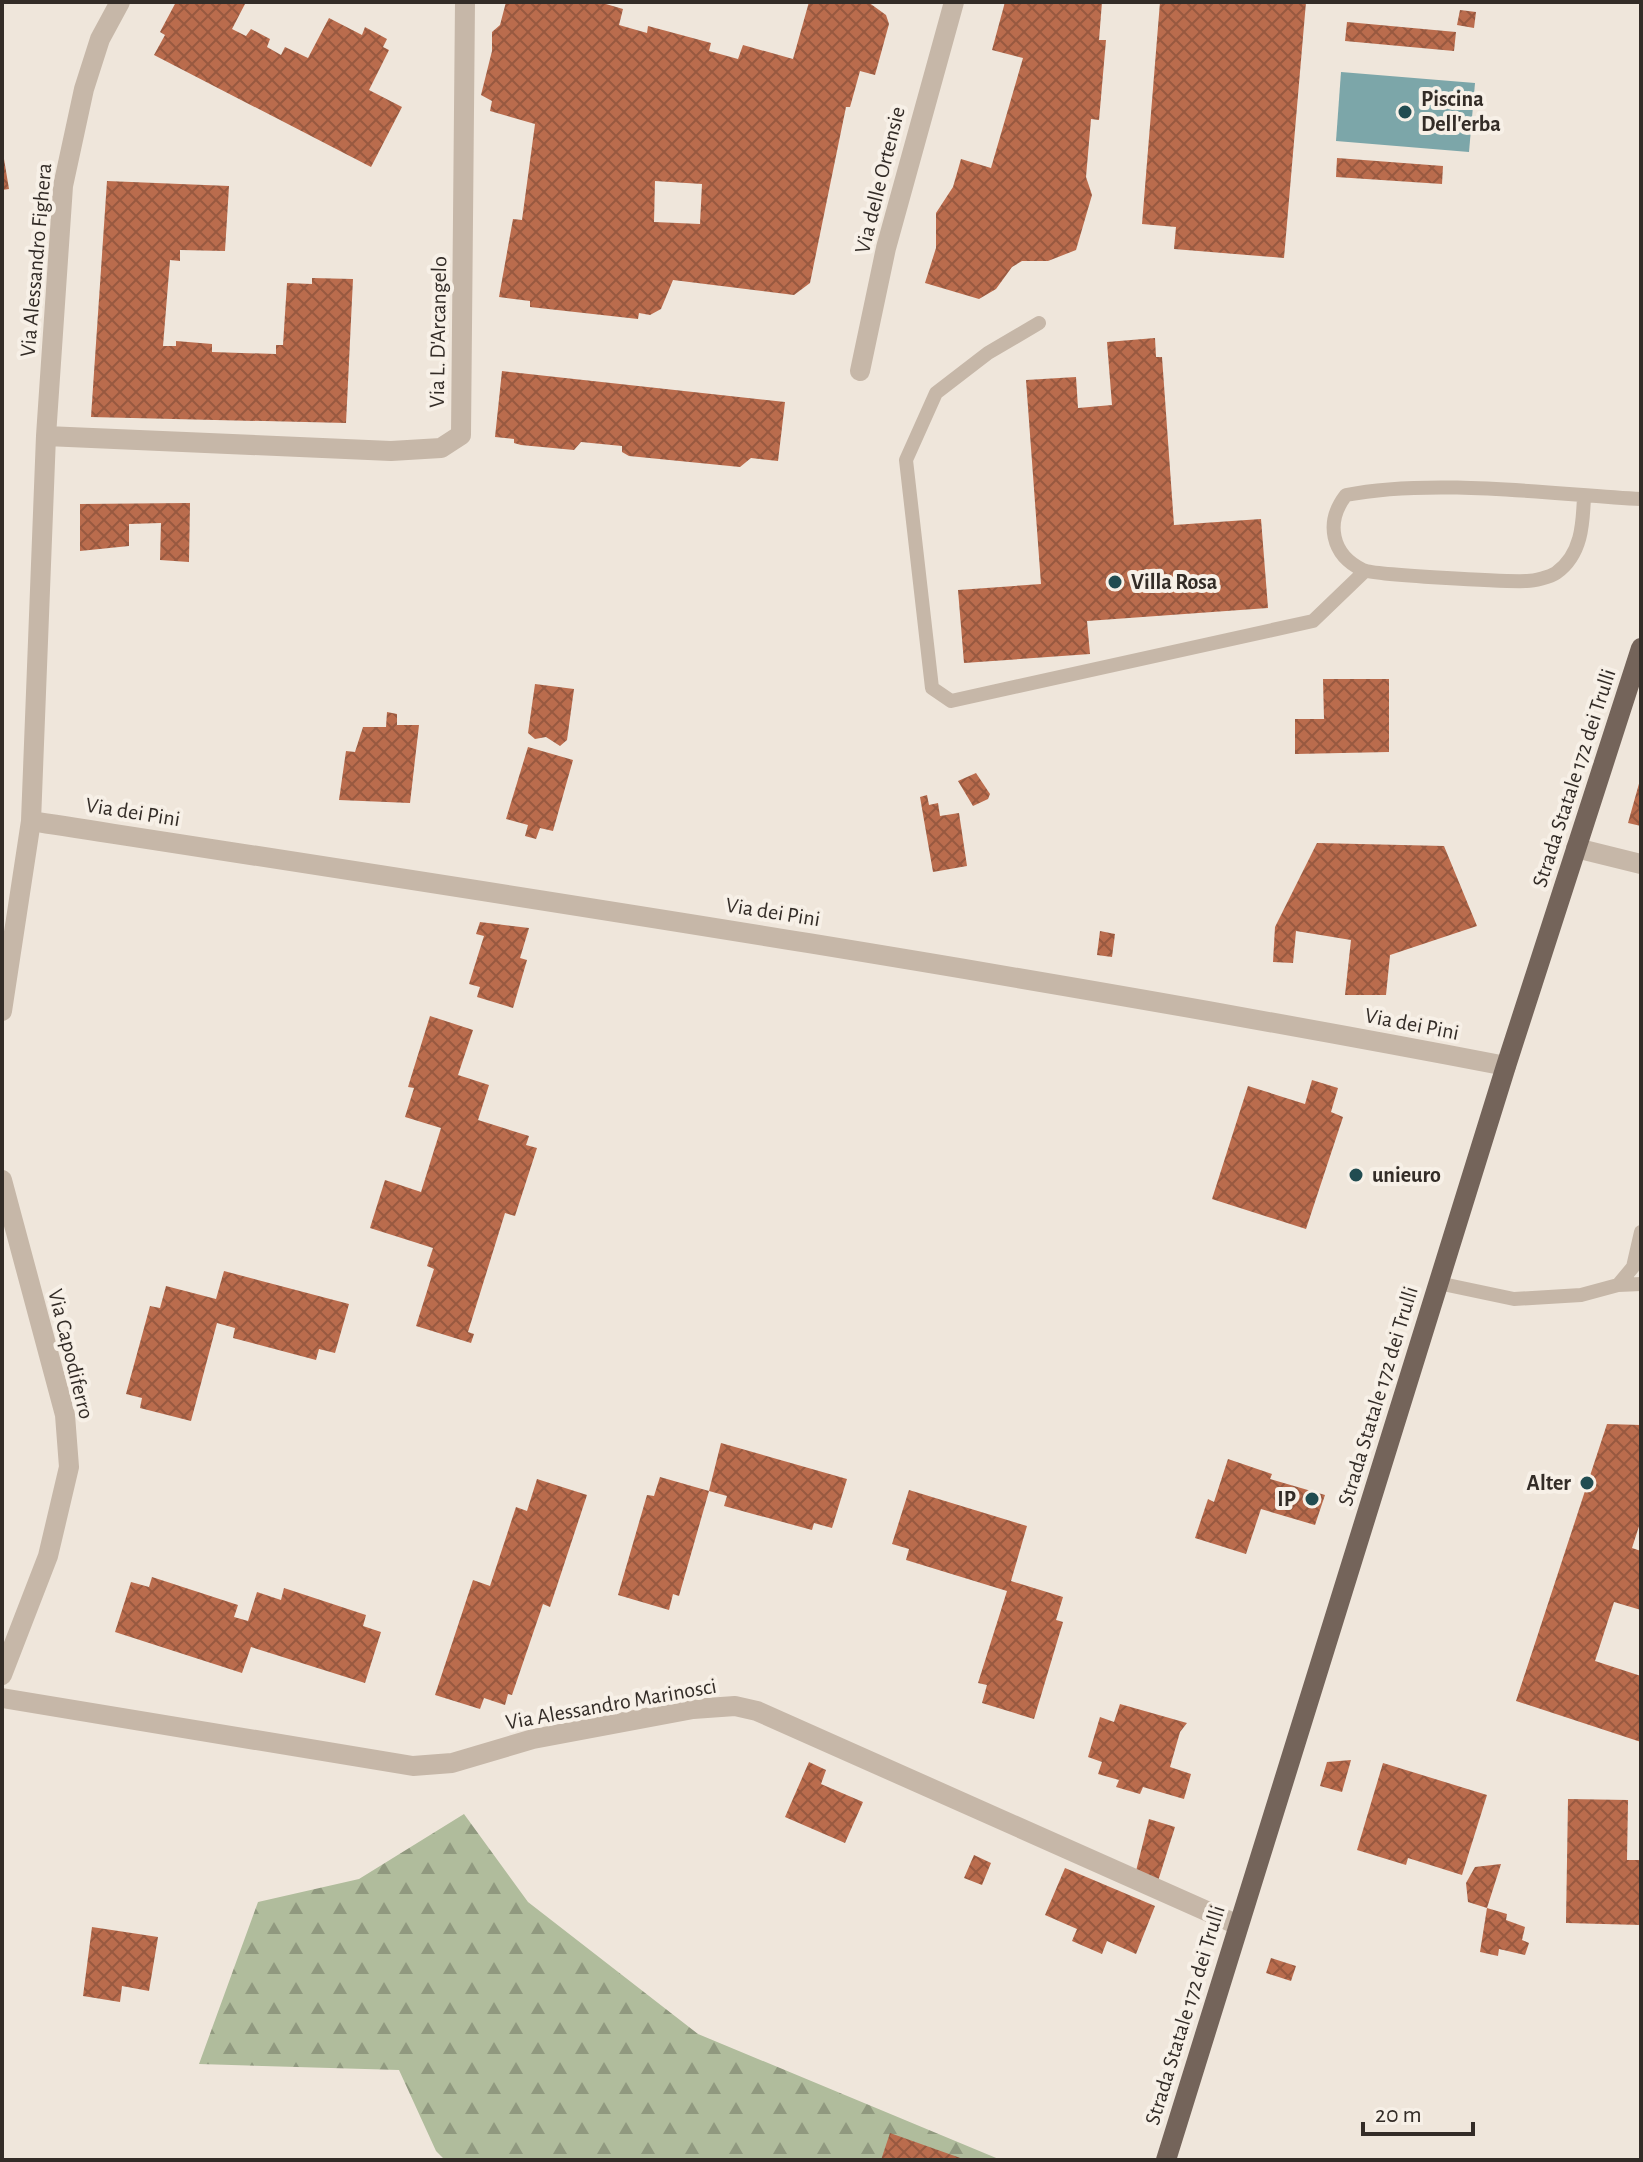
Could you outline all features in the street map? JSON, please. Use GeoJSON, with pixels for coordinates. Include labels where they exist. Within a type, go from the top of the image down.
{"type":"FeatureCollection","features":[{"type":"Feature","properties":{"kind":"main road","name":"Strada Statale 172 dei Trulli"},"geometry":{"type":"LineString","coordinates":[[1166,2160],[1506,1066],[1641,648]]}},
{"type":"Feature","properties":{"kind":"street","name":"Via Alessandro Fighera"},"geometry":{"type":"LineString","coordinates":[[46,436],[63,186],[84,89],[100,39],[120,2]]}},
{"type":"Feature","properties":{"kind":"street","name":"Via L. D'Arcangelo"},"geometry":{"type":"LineString","coordinates":[[46,436],[391,451],[441,448],[461,435],[465,2]]}},
{"type":"Feature","properties":{"kind":"street","name":"Via delle Ortensie"},"geometry":{"type":"LineString","coordinates":[[860,371],[886,248],[954,2]]}},
{"type":"Feature","properties":{"kind":"street"},"geometry":{"type":"LineString","coordinates":[[2,1011],[31,821],[46,436]]}},
{"type":"Feature","properties":{"kind":"street","name":"Via dei Pini"},"geometry":{"type":"LineString","coordinates":[[31,821],[756,933],[1298,1026],[1506,1066]]}},
{"type":"Feature","properties":{"kind":"street"},"geometry":{"type":"LineString","coordinates":[[1576,848],[1641,864]]}},
{"type":"Feature","properties":{"kind":"street","name":"Via Capodiferro"},"geometry":{"type":"LineString","coordinates":[[2,1180],[65,1415],[69,1467],[48,1556],[2,1675]]}},
{"type":"Feature","properties":{"kind":"street","name":"Via Alessandro Marinosci"},"geometry":{"type":"LineString","coordinates":[[2,1698],[413,1766],[452,1763],[533,1739],[678,1712],[735,1706],[757,1711],[1238,1925]]}},
{"type":"Feature","properties":{"kind":"lane"},"geometry":{"type":"LineString","coordinates":[[1039,323],[988,353],[936,393],[906,460],[932,688],[951,701],[1313,621],[1365,571]]}},
{"type":"Feature","properties":{"kind":"lane"},"geometry":{"type":"LineString","coordinates":[[1584,496],[1578,547],[1556,573],[1528,581],[1365,571],[1341,555],[1334,535],[1334,511],[1346,495],[1389,487],[1584,496],[1641,499]]}},
{"type":"Feature","properties":{"kind":"lane"},"geometry":{"type":"LineString","coordinates":[[1618,1285],[1633,1267],[1641,1232]]}},
{"type":"Feature","properties":{"kind":"lane"},"geometry":{"type":"LineString","coordinates":[[1438,1283],[1514,1299],[1581,1295],[1618,1285],[1641,1284]]}},
{"type":"Feature","properties":{"kind":"green space"},"geometry":{"type":"Polygon","coordinates":[[[464,1814],[528,1902],[698,2034],[1001,2160],[445,2160],[436,2151],[399,2070],[199,2064],[258,1902],[359,1879],[464,1814]]]}},
{"type":"Feature","properties":{"kind":"water","name":"Piscina Dell'erba"},"geometry":{"type":"Polygon","coordinates":[[[1341,72],[1475,83],[1469,152],[1336,141],[1341,72]]]}},
{"type":"Feature","properties":{"kind":"building"},"geometry":{"type":"Polygon","coordinates":[[[176,2],[246,2],[232,29],[246,36],[251,29],[270,39],[267,47],[281,55],[285,47],[308,58],[329,18],[362,35],[365,27],[387,39],[383,47],[389,50],[369,90],[402,107],[371,167],[154,55],[165,35],[160,32],[176,2]]]}},
{"type":"Feature","properties":{"kind":"building"},"geometry":{"type":"Polygon","coordinates":[[[506,2],[599,2],[623,9],[619,25],[647,33],[648,26],[711,43],[709,51],[738,59],[743,45],[793,59],[809,2],[868,2],[886,15],[889,24],[875,75],[860,71],[850,107],[846,107],[810,283],[794,295],[673,280],[661,309],[650,315],[639,313],[638,319],[530,307],[530,301],[499,297],[513,219],[522,220],[535,124],[490,111],[492,101],[481,95],[492,51],[492,32],[500,25],[506,2]],[[655,181],[654,222],[700,224],[702,184],[655,181]]]}},
{"type":"Feature","properties":{"kind":"building"},"geometry":{"type":"Polygon","coordinates":[[[1005,2],[1102,2],[1099,40],[1106,40],[1099,120],[1091,119],[1086,177],[1092,195],[1076,250],[1048,261],[1022,261],[1012,267],[996,289],[979,299],[925,283],[936,248],[936,213],[953,187],[961,159],[991,168],[1023,58],[992,50],[1005,2]]]}},
{"type":"Feature","properties":{"kind":"building"},"geometry":{"type":"Polygon","coordinates":[[[1160,2],[1306,2],[1284,258],[1174,249],[1176,227],[1142,224],[1160,2]]]}},
{"type":"Feature","properties":{"kind":"building"},"geometry":{"type":"Polygon","coordinates":[[[1460,10],[1476,12],[1474,28],[1457,25],[1460,10]]]}},
{"type":"Feature","properties":{"kind":"building"},"geometry":{"type":"Polygon","coordinates":[[[1347,22],[1456,32],[1454,51],[1345,41],[1347,22]]]}},
{"type":"Feature","properties":{"kind":"building"},"geometry":{"type":"Polygon","coordinates":[[[2,147],[9,189],[2,190],[2,147]]]}},
{"type":"Feature","properties":{"kind":"building"},"geometry":{"type":"Polygon","coordinates":[[[1337,158],[1443,166],[1442,184],[1336,177],[1337,158]]]}},
{"type":"Feature","properties":{"kind":"building"},"geometry":{"type":"Polygon","coordinates":[[[107,181],[229,186],[225,251],[180,250],[180,261],[170,260],[163,346],[176,346],[176,341],[212,344],[212,352],[276,354],[276,345],[283,345],[287,283],[312,284],[312,278],[353,279],[346,423],[91,417],[107,181]]]}},
{"type":"Feature","properties":{"kind":"building","name":"Villa Rosa"},"geometry":{"type":"Polygon","coordinates":[[[1155,338],[1156,357],[1162,357],[1174,525],[1261,519],[1268,608],[1087,621],[1090,654],[964,663],[958,590],[1041,584],[1026,380],[1076,377],[1078,408],[1112,405],[1107,342],[1155,338]]]}},
{"type":"Feature","properties":{"kind":"building"},"geometry":{"type":"Polygon","coordinates":[[[502,371],[785,402],[778,461],[751,458],[740,467],[629,456],[622,452],[622,446],[581,442],[574,450],[521,445],[514,443],[514,439],[495,437],[502,371]]]}},
{"type":"Feature","properties":{"kind":"building"},"geometry":{"type":"Polygon","coordinates":[[[190,503],[189,562],[160,560],[161,523],[129,524],[129,546],[80,551],[80,504],[190,503]]]}},
{"type":"Feature","properties":{"kind":"building"},"geometry":{"type":"Polygon","coordinates":[[[1323,679],[1389,679],[1389,752],[1295,754],[1295,719],[1324,719],[1323,679]]]}},
{"type":"Feature","properties":{"kind":"building"},"geometry":{"type":"Polygon","coordinates":[[[535,684],[574,689],[567,740],[560,746],[546,737],[535,739],[528,733],[535,684]]]}},
{"type":"Feature","properties":{"kind":"building"},"geometry":{"type":"Polygon","coordinates":[[[387,712],[397,714],[397,725],[419,725],[410,803],[339,800],[346,751],[355,752],[363,727],[386,727],[387,712]]]}},
{"type":"Feature","properties":{"kind":"building"},"geometry":{"type":"Polygon","coordinates":[[[528,747],[573,760],[553,831],[540,828],[536,839],[525,836],[528,825],[506,819],[528,747]]]}},
{"type":"Feature","properties":{"kind":"building"},"geometry":{"type":"Polygon","coordinates":[[[976,773],[990,794],[988,799],[973,806],[958,781],[976,773]]]}},
{"type":"Feature","properties":{"kind":"building"},"geometry":{"type":"Polygon","coordinates":[[[1641,780],[1641,826],[1628,823],[1641,780]]]}},
{"type":"Feature","properties":{"kind":"building"},"geometry":{"type":"Polygon","coordinates":[[[927,795],[929,805],[938,803],[940,816],[959,813],[967,866],[933,872],[920,797],[927,795]]]}},
{"type":"Feature","properties":{"kind":"building"},"geometry":{"type":"Polygon","coordinates":[[[1317,843],[1444,846],[1477,926],[1390,955],[1386,995],[1345,995],[1351,940],[1296,931],[1293,963],[1273,962],[1275,927],[1317,843]]]}},
{"type":"Feature","properties":{"kind":"building"},"geometry":{"type":"Polygon","coordinates":[[[480,922],[529,928],[520,958],[527,960],[513,1008],[477,997],[480,987],[469,984],[484,936],[476,934],[480,922]]]}},
{"type":"Feature","properties":{"kind":"building"},"geometry":{"type":"Polygon","coordinates":[[[1100,931],[1115,934],[1112,957],[1097,955],[1100,931]]]}},
{"type":"Feature","properties":{"kind":"building"},"geometry":{"type":"Polygon","coordinates":[[[430,1016],[473,1030],[458,1075],[489,1085],[478,1120],[529,1136],[526,1145],[537,1148],[515,1216],[505,1213],[468,1332],[474,1334],[471,1343],[416,1326],[434,1269],[427,1266],[433,1248],[370,1228],[385,1180],[421,1192],[441,1128],[405,1117],[414,1088],[408,1087],[430,1016]]]}},
{"type":"Feature","properties":{"kind":"building"},"geometry":{"type":"Polygon","coordinates":[[[1312,1080],[1338,1088],[1331,1112],[1343,1117],[1306,1229],[1212,1199],[1248,1086],[1305,1104],[1312,1080]]]}},
{"type":"Feature","properties":{"kind":"building"},"geometry":{"type":"Polygon","coordinates":[[[224,1271],[349,1304],[335,1353],[319,1349],[316,1360],[233,1338],[235,1328],[217,1323],[191,1421],[140,1408],[142,1398],[126,1394],[150,1306],[160,1308],[166,1286],[216,1299],[224,1271]]]}},
{"type":"Feature","properties":{"kind":"building"},"geometry":{"type":"Polygon","coordinates":[[[1607,1424],[1641,1425],[1641,1520],[1632,1548],[1641,1551],[1641,1610],[1614,1602],[1595,1661],[1641,1676],[1641,1742],[1516,1701],[1607,1424]]]}},
{"type":"Feature","properties":{"kind":"building"},"geometry":{"type":"Polygon","coordinates":[[[721,1443],[847,1479],[832,1528],[814,1523],[812,1530],[724,1506],[727,1496],[709,1491],[721,1443]]]}},
{"type":"Feature","properties":{"kind":"building"},"geometry":{"type":"Polygon","coordinates":[[[1228,1459],[1272,1474],[1270,1479],[1325,1495],[1315,1525],[1261,1509],[1246,1554],[1195,1538],[1208,1499],[1214,1502],[1228,1459]]]}},
{"type":"Feature","properties":{"kind":"building"},"geometry":{"type":"Polygon","coordinates":[[[660,1477],[709,1491],[679,1596],[673,1594],[669,1610],[618,1595],[647,1495],[654,1496],[660,1477]]]}},
{"type":"Feature","properties":{"kind":"building"},"geometry":{"type":"Polygon","coordinates":[[[537,1479],[587,1495],[550,1607],[543,1604],[512,1695],[508,1694],[505,1705],[484,1698],[480,1709],[435,1695],[473,1580],[490,1586],[516,1507],[527,1511],[537,1479]]]}},
{"type":"Feature","properties":{"kind":"building"},"geometry":{"type":"Polygon","coordinates":[[[909,1490],[1027,1526],[1011,1581],[1063,1597],[1056,1620],[1063,1622],[1034,1719],[982,1703],[987,1685],[978,1683],[1007,1591],[906,1560],[909,1549],[892,1544],[909,1490]]]}},
{"type":"Feature","properties":{"kind":"building"},"geometry":{"type":"Polygon","coordinates":[[[152,1577],[238,1605],[234,1617],[248,1621],[257,1592],[281,1600],[284,1588],[366,1615],[363,1626],[381,1632],[365,1683],[251,1647],[242,1673],[115,1632],[131,1582],[149,1587],[152,1577]]]}},
{"type":"Feature","properties":{"kind":"building"},"geometry":{"type":"Polygon","coordinates":[[[1120,1704],[1187,1723],[1180,1732],[1170,1767],[1191,1774],[1184,1799],[1143,1787],[1140,1794],[1116,1787],[1119,1780],[1098,1774],[1102,1762],[1088,1757],[1100,1717],[1114,1722],[1120,1704]]]}},
{"type":"Feature","properties":{"kind":"building"},"geometry":{"type":"Polygon","coordinates":[[[1351,1760],[1342,1792],[1320,1786],[1327,1762],[1351,1760]]]}},
{"type":"Feature","properties":{"kind":"building"},"geometry":{"type":"Polygon","coordinates":[[[809,1762],[826,1770],[821,1784],[863,1802],[845,1843],[785,1817],[809,1762]]]}},
{"type":"Feature","properties":{"kind":"building"},"geometry":{"type":"Polygon","coordinates":[[[1383,1763],[1487,1795],[1462,1875],[1408,1858],[1406,1865],[1357,1850],[1383,1763]]]}},
{"type":"Feature","properties":{"kind":"building"},"geometry":{"type":"Polygon","coordinates":[[[1568,1799],[1628,1800],[1627,1860],[1641,1860],[1641,1925],[1566,1923],[1568,1799]]]}},
{"type":"Feature","properties":{"kind":"building"},"geometry":{"type":"Polygon","coordinates":[[[1149,1819],[1175,1827],[1158,1881],[1136,1871],[1149,1819]]]}},
{"type":"Feature","properties":{"kind":"building"},"geometry":{"type":"Polygon","coordinates":[[[974,1855],[991,1863],[982,1885],[964,1878],[974,1855]]]}},
{"type":"Feature","properties":{"kind":"building"},"geometry":{"type":"Polygon","coordinates":[[[1501,1864],[1487,1908],[1468,1902],[1466,1883],[1475,1867],[1501,1864]]]}},
{"type":"Feature","properties":{"kind":"building"},"geometry":{"type":"Polygon","coordinates":[[[1065,1868],[1155,1906],[1136,1954],[1107,1941],[1102,1954],[1072,1941],[1077,1929],[1045,1915],[1065,1868]]]}},
{"type":"Feature","properties":{"kind":"building"},"geometry":{"type":"Polygon","coordinates":[[[1487,1908],[1507,1914],[1506,1920],[1525,1927],[1522,1940],[1529,1943],[1525,1955],[1499,1949],[1498,1956],[1480,1952],[1487,1908]]]}},
{"type":"Feature","properties":{"kind":"building"},"geometry":{"type":"Polygon","coordinates":[[[92,1927],[158,1937],[149,1991],[122,1986],[120,2002],[83,1996],[92,1927]]]}},
{"type":"Feature","properties":{"kind":"building"},"geometry":{"type":"Polygon","coordinates":[[[1271,1958],[1296,1966],[1291,1981],[1266,1973],[1271,1958]]]}},
{"type":"Feature","properties":{"kind":"building"},"geometry":{"type":"Polygon","coordinates":[[[890,2133],[966,2160],[881,2160],[890,2133]]]}},
{"type":"Feature","properties":{"kind":"place","name":"Piscina Dell'erba"},"geometry":{"type":"Point","coordinates":[1405,112]}},
{"type":"Feature","properties":{"kind":"place","name":"Villa Rosa"},"geometry":{"type":"Point","coordinates":[1115,582]}},
{"type":"Feature","properties":{"kind":"place","name":"unieuro"},"geometry":{"type":"Point","coordinates":[1356,1175]}},
{"type":"Feature","properties":{"kind":"place","name":"Alter"},"geometry":{"type":"Point","coordinates":[1587,1483]}},
{"type":"Feature","properties":{"kind":"place","name":"IP"},"geometry":{"type":"Point","coordinates":[1312,1499]}}]}
